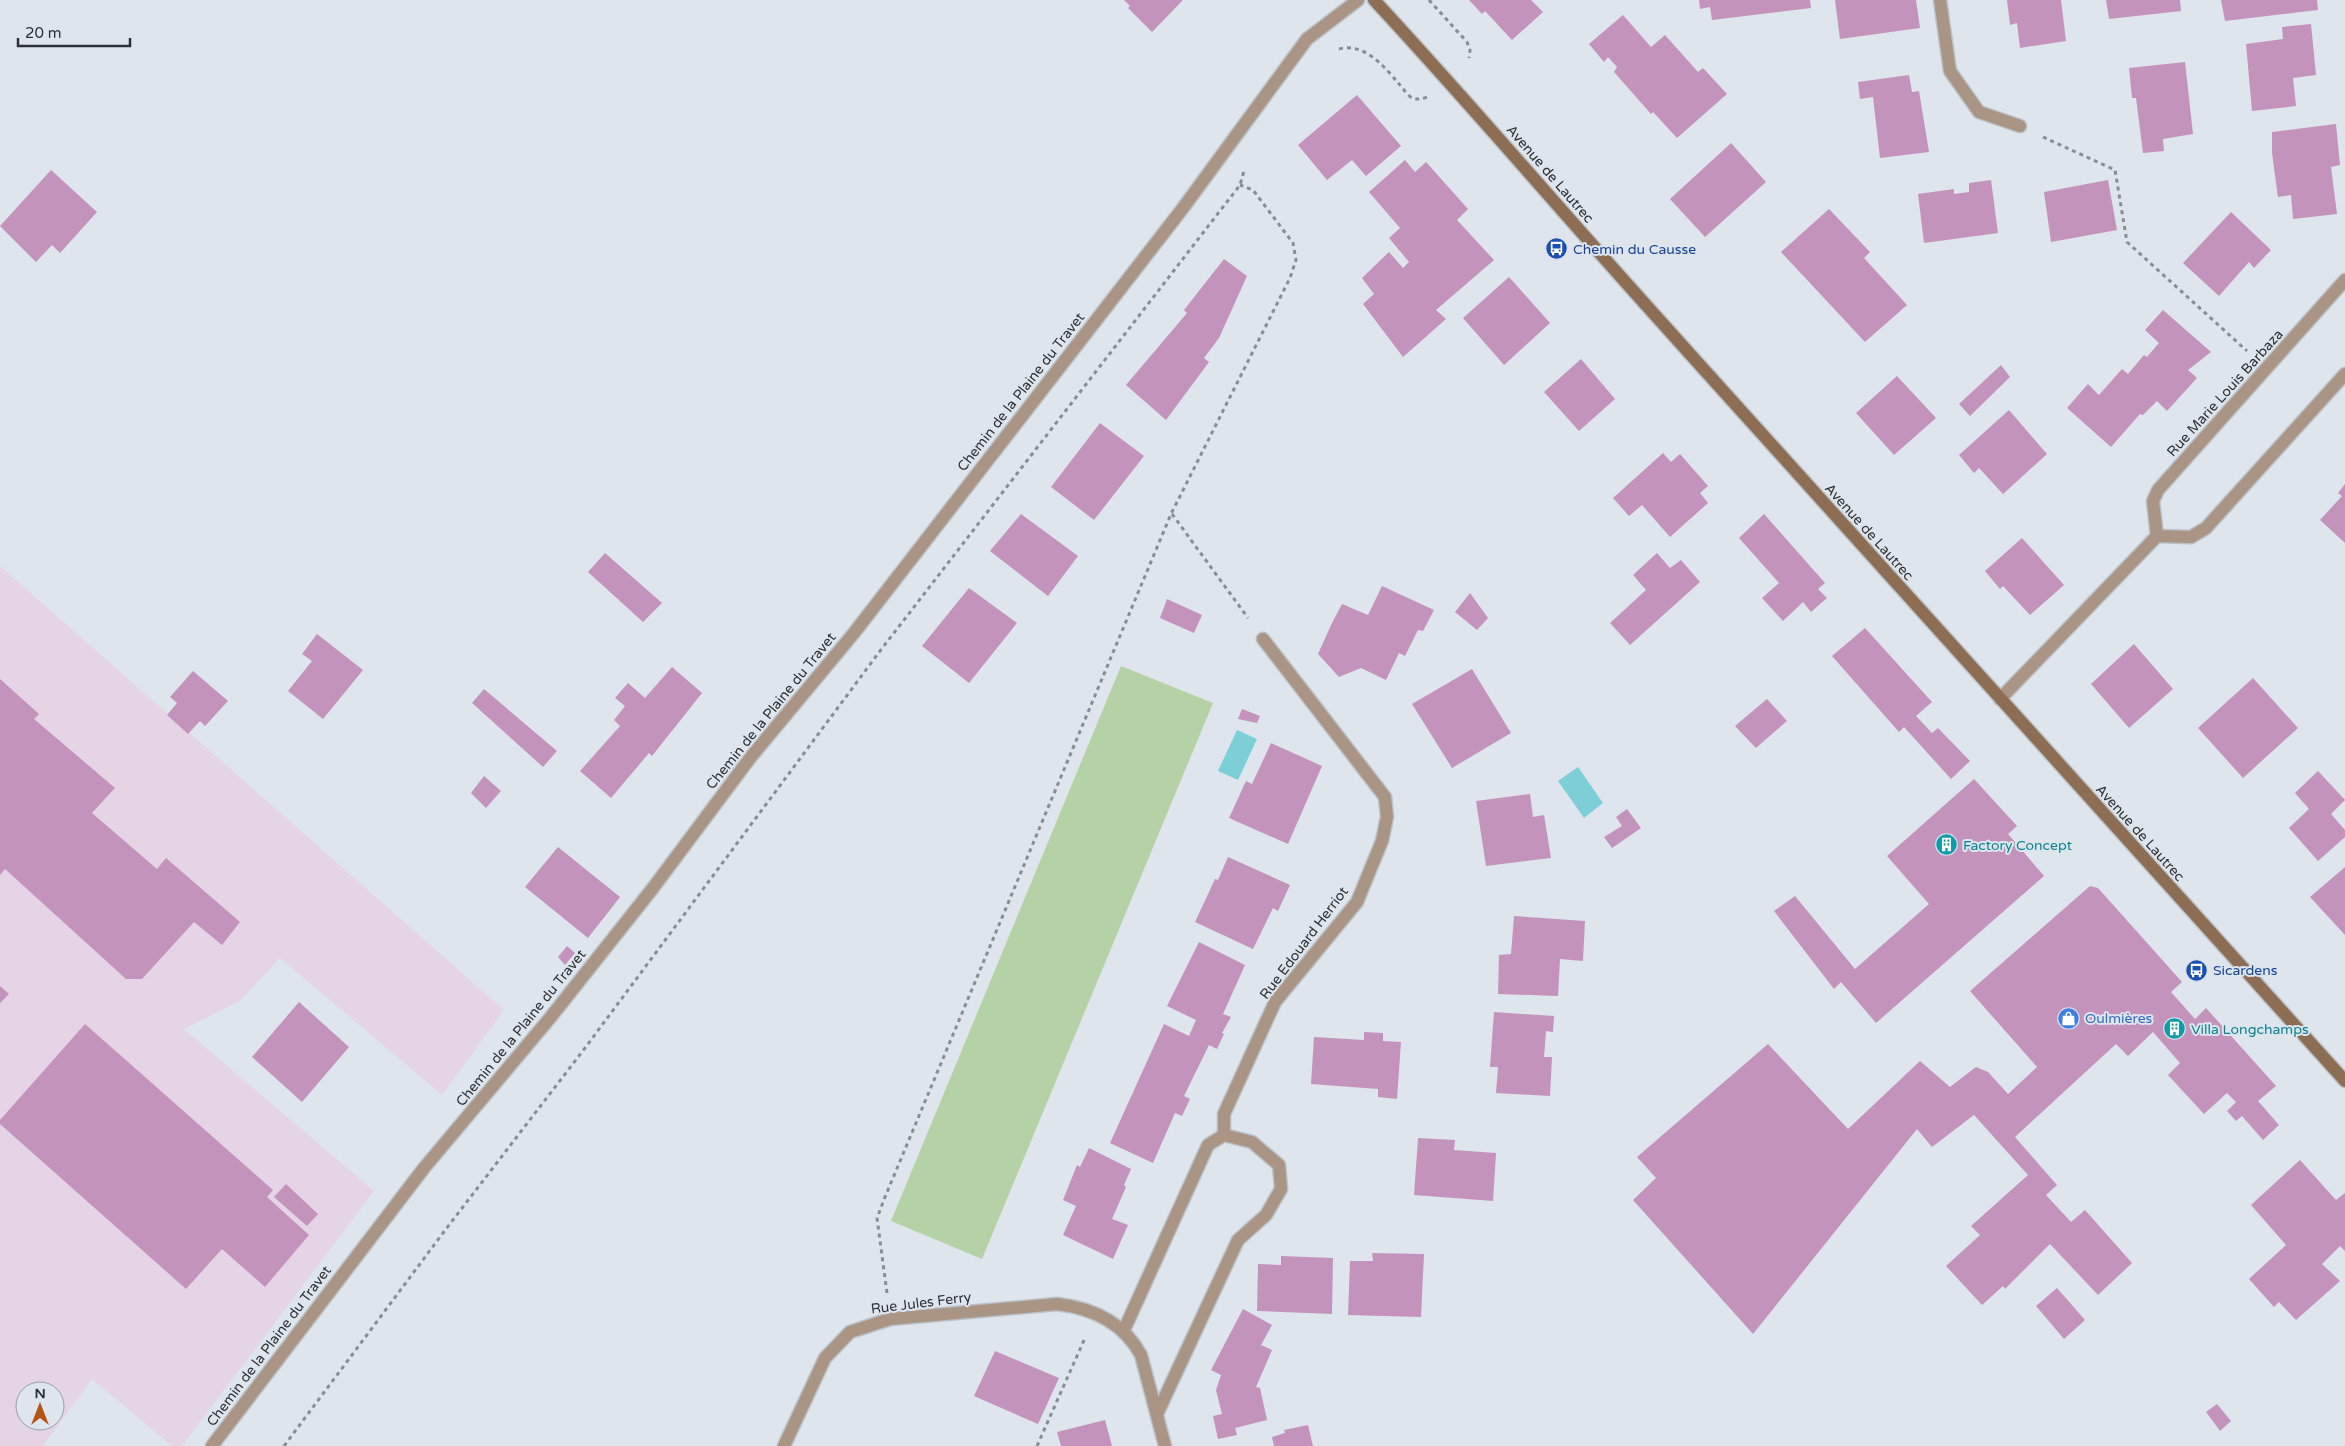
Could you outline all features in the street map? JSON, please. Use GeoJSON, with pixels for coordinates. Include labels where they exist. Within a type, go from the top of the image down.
{"type":"FeatureCollection","features":[{"type":"Feature","properties":{"kind":"main road","name":"Avenue de Lautrec"},"geometry":{"type":"LineString","coordinates":[[1374,0],[1448,78],[1576,227],[2345,1081]]}},
{"type":"Feature","properties":{"kind":"street","name":"Chemin de la Plaine du Travet"},"geometry":{"type":"LineString","coordinates":[[212,1446],[424,1168],[550,1018],[652,888],[750,758],[854,633],[1183,208],[1306,38],[1358,0]]}},
{"type":"Feature","properties":{"kind":"street"},"geometry":{"type":"LineString","coordinates":[[1940,0],[1950,71],[1979,112],[2020,126]]}},
{"type":"Feature","properties":{"kind":"street","name":"Rue Marie Louis Barbaza"},"geometry":{"type":"LineString","coordinates":[[2157,536],[2152,502],[2158,490],[2345,280]]}},
{"type":"Feature","properties":{"kind":"street"},"geometry":{"type":"LineString","coordinates":[[2000,700],[2157,536],[2191,537],[2206,528],[2345,374]]}},
{"type":"Feature","properties":{"kind":"street","name":"Rue Edouard Herriot"},"geometry":{"type":"LineString","coordinates":[[1224,1135],[1224,1114],[1275,1002],[1357,902],[1382,841],[1387,817],[1385,797],[1262,639]]}},
{"type":"Feature","properties":{"kind":"street"},"geometry":{"type":"LineString","coordinates":[[1157,1414],[1238,1240],[1266,1215],[1281,1189],[1279,1166],[1252,1142],[1224,1135],[1208,1145],[1124,1330],[1141,1355],[1165,1446]]}},
{"type":"Feature","properties":{"kind":"street","name":"Rue Jules Ferry"},"geometry":{"type":"LineString","coordinates":[[784,1446],[824,1358],[850,1332],[890,1319],[1057,1304],[1078,1306],[1096,1312],[1124,1330]]}},
{"type":"Feature","properties":{"kind":"path"},"geometry":{"type":"LineString","coordinates":[[1429,0],[1467,42],[1470,58]]}},
{"type":"Feature","properties":{"kind":"path"},"geometry":{"type":"LineString","coordinates":[[1335,50],[1352,48],[1367,54],[1380,62],[1411,97],[1420,100],[1430,96]]}},
{"type":"Feature","properties":{"kind":"path"},"geometry":{"type":"LineString","coordinates":[[2020,126],[2115,170],[2127,242],[2266,369]]}},
{"type":"Feature","properties":{"kind":"path"},"geometry":{"type":"LineString","coordinates":[[284,1446],[440,1237],[582,1052],[880,651],[1240,185],[1247,164]]}},
{"type":"Feature","properties":{"kind":"path"},"geometry":{"type":"LineString","coordinates":[[890,1319],[877,1218],[1171,514],[1260,340],[1296,260],[1293,244],[1254,190],[1240,185]]}},
{"type":"Feature","properties":{"kind":"path"},"geometry":{"type":"LineString","coordinates":[[1171,514],[1262,639]]}},
{"type":"Feature","properties":{"kind":"path"},"geometry":{"type":"LineString","coordinates":[[1037,1446],[1096,1312]]}},
{"type":"Feature","properties":{"kind":"shaded area"},"geometry":{"type":"Polygon","coordinates":[[[0,566],[504,1010],[442,1095],[280,958],[240,1001],[184,1029],[374,1191],[182,1446],[172,1446],[92,1379],[65,1416],[65,1381],[15,1381],[15,1431],[54,1431],[43,1446],[0,1446],[0,566]]]}},
{"type":"Feature","properties":{"kind":"green space"},"geometry":{"type":"Polygon","coordinates":[[[1121,666],[1213,703],[982,1259],[891,1221],[1121,666]]]}},
{"type":"Feature","properties":{"kind":"water"},"geometry":{"type":"Polygon","coordinates":[[[1237,730],[1257,739],[1238,780],[1218,771],[1237,730]]]}},
{"type":"Feature","properties":{"kind":"water"},"geometry":{"type":"Polygon","coordinates":[[[1578,767],[1603,803],[1584,818],[1558,781],[1578,767]]]}},
{"type":"Feature","properties":{"kind":"building"},"geometry":{"type":"Polygon","coordinates":[[[1124,0],[1183,0],[1152,32],[1128,8],[1130,6],[1124,0]]]}},
{"type":"Feature","properties":{"kind":"building"},"geometry":{"type":"Polygon","coordinates":[[[1469,0],[1531,0],[1543,12],[1512,40],[1485,11],[1482,14],[1469,0]]]}},
{"type":"Feature","properties":{"kind":"building"},"geometry":{"type":"Polygon","coordinates":[[[1699,0],[1810,0],[1811,8],[1712,20],[1710,7],[1700,9],[1699,0]]]}},
{"type":"Feature","properties":{"kind":"building"},"geometry":{"type":"Polygon","coordinates":[[[1835,0],[1916,0],[1920,28],[1840,39],[1835,0]]]}},
{"type":"Feature","properties":{"kind":"building"},"geometry":{"type":"Polygon","coordinates":[[[2007,0],[2061,0],[2066,41],[2020,48],[2017,23],[2010,25],[2007,0]]]}},
{"type":"Feature","properties":{"kind":"building"},"geometry":{"type":"Polygon","coordinates":[[[2106,0],[2180,0],[2181,11],[2109,19],[2106,0]]]}},
{"type":"Feature","properties":{"kind":"building"},"geometry":{"type":"Polygon","coordinates":[[[2221,0],[2317,0],[2318,10],[2225,21],[2221,0]]]}},
{"type":"Feature","properties":{"kind":"building"},"geometry":{"type":"Polygon","coordinates":[[[1623,15],[1651,47],[1665,35],[1698,72],[1703,68],[1727,94],[1677,138],[1653,112],[1651,114],[1614,72],[1617,67],[1608,57],[1604,62],[1589,44],[1623,15]]]}},
{"type":"Feature","properties":{"kind":"building"},"geometry":{"type":"Polygon","coordinates":[[[2311,24],[2316,75],[2293,78],[2296,106],[2252,111],[2246,44],[2283,39],[2282,27],[2311,24]]]}},
{"type":"Feature","properties":{"kind":"building"},"geometry":{"type":"Polygon","coordinates":[[[2185,62],[2193,134],[2163,139],[2164,151],[2143,153],[2136,98],[2132,98],[2129,68],[2185,62]]]}},
{"type":"Feature","properties":{"kind":"building"},"geometry":{"type":"Polygon","coordinates":[[[1909,75],[1912,92],[1919,91],[1929,152],[1880,158],[1873,97],[1860,99],[1858,82],[1909,75]]]}},
{"type":"Feature","properties":{"kind":"building"},"geometry":{"type":"Polygon","coordinates":[[[1357,95],[1401,146],[1366,176],[1352,160],[1327,180],[1298,145],[1357,95]]]}},
{"type":"Feature","properties":{"kind":"building"},"geometry":{"type":"Polygon","coordinates":[[[2336,124],[2340,165],[2331,167],[2337,214],[2293,219],[2291,195],[2278,197],[2272,153],[2272,132],[2336,124]]]}},
{"type":"Feature","properties":{"kind":"building"},"geometry":{"type":"Polygon","coordinates":[[[1731,143],[1766,182],[1705,237],[1670,199],[1731,143]]]}},
{"type":"Feature","properties":{"kind":"building"},"geometry":{"type":"Polygon","coordinates":[[[1405,160],[1415,172],[1426,162],[1468,209],[1457,220],[1494,260],[1436,310],[1446,319],[1403,357],[1363,304],[1374,294],[1362,278],[1389,252],[1403,268],[1409,262],[1389,238],[1400,228],[1369,192],[1405,160]]]}},
{"type":"Feature","properties":{"kind":"building"},"geometry":{"type":"Polygon","coordinates":[[[51,170],[97,212],[60,253],[52,245],[36,262],[0,226],[51,170]]]}},
{"type":"Feature","properties":{"kind":"building"},"geometry":{"type":"Polygon","coordinates":[[[1991,180],[1998,233],[1924,243],[1918,194],[1954,189],[1954,194],[1969,192],[1969,183],[1991,180]]]}},
{"type":"Feature","properties":{"kind":"building"},"geometry":{"type":"Polygon","coordinates":[[[2108,180],[2117,230],[2051,242],[2044,192],[2108,180]]]}},
{"type":"Feature","properties":{"kind":"building"},"geometry":{"type":"Polygon","coordinates":[[[1829,209],[1870,252],[1864,258],[1907,305],[1865,342],[1781,252],[1829,209]]]}},
{"type":"Feature","properties":{"kind":"building"},"geometry":{"type":"Polygon","coordinates":[[[2231,212],[2271,250],[2254,268],[2249,262],[2219,296],[2183,263],[2231,212]]]}},
{"type":"Feature","properties":{"kind":"building"},"geometry":{"type":"Polygon","coordinates":[[[1224,259],[1247,276],[1219,338],[1204,358],[1209,362],[1166,420],[1126,385],[1187,313],[1184,310],[1224,259]]]}},
{"type":"Feature","properties":{"kind":"building"},"geometry":{"type":"Polygon","coordinates":[[[1509,277],[1550,323],[1504,365],[1463,318],[1509,277]]]}},
{"type":"Feature","properties":{"kind":"building"},"geometry":{"type":"Polygon","coordinates":[[[2163,310],[2211,352],[2188,370],[2197,378],[2167,411],[2157,401],[2143,415],[2140,414],[2111,447],[2067,408],[2088,384],[2099,395],[2122,369],[2128,374],[2144,355],[2147,357],[2159,343],[2145,330],[2163,310]]]}},
{"type":"Feature","properties":{"kind":"building"},"geometry":{"type":"Polygon","coordinates":[[[1581,359],[1615,399],[1579,431],[1544,392],[1581,359]]]}},
{"type":"Feature","properties":{"kind":"building"},"geometry":{"type":"Polygon","coordinates":[[[2001,365],[2010,377],[1970,416],[1959,404],[2001,365]]]}},
{"type":"Feature","properties":{"kind":"building"},"geometry":{"type":"Polygon","coordinates":[[[1897,376],[1936,418],[1894,455],[1856,413],[1897,376]]]}},
{"type":"Feature","properties":{"kind":"building"},"geometry":{"type":"Polygon","coordinates":[[[2009,410],[2047,454],[2003,494],[1979,468],[1974,473],[1959,455],[2009,410]]]}},
{"type":"Feature","properties":{"kind":"building"},"geometry":{"type":"Polygon","coordinates":[[[1100,423],[1144,456],[1094,520],[1051,487],[1100,423]]]}},
{"type":"Feature","properties":{"kind":"building"},"geometry":{"type":"Polygon","coordinates":[[[1663,453],[1671,462],[1680,454],[1708,486],[1700,493],[1708,503],[1670,537],[1642,505],[1629,516],[1613,498],[1663,453]]]}},
{"type":"Feature","properties":{"kind":"building"},"geometry":{"type":"Polygon","coordinates":[[[2345,484],[2345,543],[2320,520],[2342,496],[2338,493],[2345,484]]]}},
{"type":"Feature","properties":{"kind":"building"},"geometry":{"type":"Polygon","coordinates":[[[1021,514],[1078,556],[1048,596],[990,551],[1021,514]]]}},
{"type":"Feature","properties":{"kind":"building"},"geometry":{"type":"Polygon","coordinates":[[[1764,514],[1825,583],[1818,589],[1827,598],[1811,612],[1803,602],[1783,621],[1762,598],[1779,583],[1739,538],[1764,514]]]}},
{"type":"Feature","properties":{"kind":"building"},"geometry":{"type":"Polygon","coordinates":[[[2022,538],[2064,585],[2030,615],[2003,586],[2000,589],[1985,571],[2022,538]]]}},
{"type":"Feature","properties":{"kind":"building"},"geometry":{"type":"Polygon","coordinates":[[[605,553],[662,603],[643,622],[588,572],[605,553]]]}},
{"type":"Feature","properties":{"kind":"building"},"geometry":{"type":"Polygon","coordinates":[[[1657,553],[1670,568],[1681,560],[1700,582],[1630,645],[1610,623],[1646,590],[1633,575],[1657,553]]]}},
{"type":"Feature","properties":{"kind":"building"},"geometry":{"type":"Polygon","coordinates":[[[1382,586],[1434,610],[1423,631],[1418,630],[1405,656],[1399,653],[1386,680],[1361,668],[1339,677],[1318,654],[1332,623],[1342,604],[1368,615],[1382,586]]]}},
{"type":"Feature","properties":{"kind":"building"},"geometry":{"type":"Polygon","coordinates":[[[969,588],[1017,623],[969,683],[922,646],[969,588]]]}},
{"type":"Feature","properties":{"kind":"building"},"geometry":{"type":"Polygon","coordinates":[[[1470,593],[1488,618],[1477,630],[1455,612],[1470,593]]]}},
{"type":"Feature","properties":{"kind":"building"},"geometry":{"type":"Polygon","coordinates":[[[1167,599],[1202,615],[1194,633],[1160,618],[1167,599]]]}},
{"type":"Feature","properties":{"kind":"building"},"geometry":{"type":"Polygon","coordinates":[[[1865,628],[1932,702],[1916,716],[1932,733],[1938,728],[1970,761],[1951,779],[1904,727],[1899,732],[1832,656],[1865,628]]]}},
{"type":"Feature","properties":{"kind":"building"},"geometry":{"type":"Polygon","coordinates":[[[317,634],[363,670],[323,719],[288,691],[312,661],[302,654],[317,634]]]}},
{"type":"Feature","properties":{"kind":"building"},"geometry":{"type":"Polygon","coordinates":[[[2134,644],[2173,689],[2129,728],[2091,684],[2134,644]]]}},
{"type":"Feature","properties":{"kind":"building"},"geometry":{"type":"Polygon","coordinates":[[[672,667],[702,693],[652,756],[649,753],[611,798],[580,771],[620,726],[614,720],[625,706],[615,698],[628,683],[645,698],[672,667]]]}},
{"type":"Feature","properties":{"kind":"building"},"geometry":{"type":"Polygon","coordinates":[[[1472,669],[1511,733],[1452,768],[1412,704],[1472,669]]]}},
{"type":"Feature","properties":{"kind":"building"},"geometry":{"type":"Polygon","coordinates":[[[193,671],[228,701],[205,726],[200,721],[188,734],[167,715],[177,703],[170,697],[193,671]]]}},
{"type":"Feature","properties":{"kind":"building"},"geometry":{"type":"Polygon","coordinates":[[[2253,678],[2298,728],[2243,778],[2198,728],[2253,678]]]}},
{"type":"Feature","properties":{"kind":"building"},"geometry":{"type":"Polygon","coordinates":[[[0,679],[39,714],[34,719],[115,788],[92,813],[157,869],[166,858],[240,922],[222,945],[194,922],[142,979],[126,979],[5,869],[0,875],[0,679]]]}},
{"type":"Feature","properties":{"kind":"building"},"geometry":{"type":"Polygon","coordinates":[[[484,689],[557,751],[543,767],[472,703],[484,689]]]}},
{"type":"Feature","properties":{"kind":"building"},"geometry":{"type":"Polygon","coordinates":[[[1767,699],[1787,721],[1756,748],[1735,726],[1767,699]]]}},
{"type":"Feature","properties":{"kind":"building"},"geometry":{"type":"Polygon","coordinates":[[[1242,709],[1260,716],[1257,723],[1238,719],[1242,709]]]}},
{"type":"Feature","properties":{"kind":"building"},"geometry":{"type":"Polygon","coordinates":[[[1271,743],[1322,766],[1288,844],[1229,818],[1246,781],[1252,784],[1271,743]]]}},
{"type":"Feature","properties":{"kind":"building"},"geometry":{"type":"Polygon","coordinates":[[[2318,771],[2345,800],[2331,814],[2345,830],[2345,837],[2318,861],[2289,828],[2309,809],[2295,793],[2318,771]]]}},
{"type":"Feature","properties":{"kind":"building"},"geometry":{"type":"Polygon","coordinates":[[[484,776],[501,791],[486,808],[471,793],[484,776]]]}},
{"type":"Feature","properties":{"kind":"building"},"geometry":{"type":"Polygon","coordinates":[[[1974,779],[2017,826],[2008,834],[2044,876],[1876,1023],[1841,982],[1834,989],[1774,911],[1795,896],[1855,969],[1929,904],[1887,856],[1974,779]]]}},
{"type":"Feature","properties":{"kind":"building"},"geometry":{"type":"Polygon","coordinates":[[[1530,794],[1533,817],[1544,815],[1551,858],[1486,866],[1476,801],[1530,794]]]}},
{"type":"Feature","properties":{"kind":"building"},"geometry":{"type":"Polygon","coordinates":[[[1627,809],[1641,828],[1612,848],[1604,837],[1622,826],[1616,817],[1627,809]]]}},
{"type":"Feature","properties":{"kind":"building"},"geometry":{"type":"Polygon","coordinates":[[[558,847],[620,897],[588,938],[525,887],[558,847]]]}},
{"type":"Feature","properties":{"kind":"building"},"geometry":{"type":"Polygon","coordinates":[[[1228,857],[1290,885],[1278,911],[1273,908],[1253,949],[1195,922],[1215,879],[1218,880],[1228,857]]]}},
{"type":"Feature","properties":{"kind":"building"},"geometry":{"type":"Polygon","coordinates":[[[2345,867],[2345,935],[2310,897],[2345,867]]]}},
{"type":"Feature","properties":{"kind":"building"},"geometry":{"type":"Polygon","coordinates":[[[2090,886],[2098,888],[2182,982],[2171,992],[2195,1019],[2206,1008],[2276,1086],[2258,1101],[2279,1125],[2263,1140],[2242,1116],[2236,1121],[2227,1111],[2236,1102],[2227,1093],[2204,1114],[2168,1075],[2180,1063],[2153,1032],[2128,1056],[2116,1044],[2015,1137],[2057,1185],[2046,1195],[2071,1222],[2085,1210],[2132,1263],[2098,1295],[2050,1244],[2005,1289],[2003,1286],[1982,1305],[1946,1266],[1980,1235],[1971,1226],[2028,1175],[1974,1115],[1932,1147],[1917,1129],[1753,1334],[1633,1200],[1656,1178],[1637,1157],[1768,1044],[1848,1129],[1920,1061],[1950,1087],[1976,1067],[1988,1072],[2008,1094],[2037,1067],[1970,991],[2090,886]]]}},
{"type":"Feature","properties":{"kind":"building"},"geometry":{"type":"Polygon","coordinates":[[[1514,916],[1585,921],[1583,961],[1560,959],[1558,996],[1498,994],[1499,955],[1511,954],[1514,916]]]}},
{"type":"Feature","properties":{"kind":"building"},"geometry":{"type":"Polygon","coordinates":[[[1199,942],[1245,965],[1223,1014],[1231,1017],[1222,1033],[1224,1034],[1217,1049],[1209,1045],[1184,1096],[1190,1099],[1182,1116],[1175,1113],[1153,1163],[1110,1143],[1164,1024],[1189,1036],[1196,1020],[1167,1006],[1199,942]]]}},
{"type":"Feature","properties":{"kind":"building"},"geometry":{"type":"Polygon","coordinates":[[[567,946],[575,953],[565,965],[558,957],[567,946]]]}},
{"type":"Feature","properties":{"kind":"building"},"geometry":{"type":"Polygon","coordinates":[[[0,986],[9,994],[0,1003],[0,986]]]}},
{"type":"Feature","properties":{"kind":"building"},"geometry":{"type":"Polygon","coordinates":[[[299,1002],[349,1047],[302,1102],[252,1057],[299,1002]]]}},
{"type":"Feature","properties":{"kind":"building"},"geometry":{"type":"Polygon","coordinates":[[[1494,1012],[1554,1016],[1553,1032],[1546,1031],[1544,1057],[1552,1057],[1550,1096],[1496,1093],[1498,1067],[1490,1067],[1494,1012]]]}},
{"type":"Feature","properties":{"kind":"building"},"geometry":{"type":"Polygon","coordinates":[[[85,1024],[273,1190],[267,1197],[309,1235],[265,1287],[222,1249],[186,1289],[0,1124],[0,1120],[85,1024]]]}},
{"type":"Feature","properties":{"kind":"building"},"geometry":{"type":"Polygon","coordinates":[[[1364,1032],[1383,1033],[1383,1041],[1401,1042],[1397,1099],[1378,1097],[1378,1089],[1311,1084],[1314,1037],[1364,1040],[1364,1032]]]}},
{"type":"Feature","properties":{"kind":"building"},"geometry":{"type":"Polygon","coordinates":[[[1418,1138],[1455,1140],[1454,1150],[1496,1153],[1493,1201],[1414,1195],[1418,1138]]]}},
{"type":"Feature","properties":{"kind":"building"},"geometry":{"type":"Polygon","coordinates":[[[1089,1148],[1131,1169],[1124,1185],[1126,1187],[1112,1219],[1128,1225],[1113,1259],[1063,1235],[1076,1206],[1063,1200],[1077,1165],[1080,1167],[1089,1148]]]}},
{"type":"Feature","properties":{"kind":"building"},"geometry":{"type":"Polygon","coordinates":[[[2300,1160],[2336,1200],[2345,1193],[2345,1251],[2340,1246],[2322,1264],[2340,1281],[2296,1320],[2279,1302],[2274,1307],[2249,1279],[2286,1245],[2251,1205],[2300,1160]]]}},
{"type":"Feature","properties":{"kind":"building"},"geometry":{"type":"Polygon","coordinates":[[[286,1184],[318,1214],[307,1226],[274,1197],[286,1184]]]}},
{"type":"Feature","properties":{"kind":"building"},"geometry":{"type":"Polygon","coordinates":[[[1372,1253],[1424,1254],[1421,1317],[1348,1315],[1350,1261],[1373,1261],[1372,1253]]]}},
{"type":"Feature","properties":{"kind":"building"},"geometry":{"type":"Polygon","coordinates":[[[1281,1256],[1333,1258],[1332,1314],[1257,1311],[1258,1264],[1281,1265],[1281,1256]]]}},
{"type":"Feature","properties":{"kind":"building"},"geometry":{"type":"Polygon","coordinates":[[[2057,1288],[2085,1320],[2064,1339],[2036,1306],[2057,1288]]]}},
{"type":"Feature","properties":{"kind":"building"},"geometry":{"type":"Polygon","coordinates":[[[1243,1309],[1272,1325],[1261,1345],[1272,1350],[1256,1387],[1260,1388],[1267,1420],[1235,1428],[1237,1435],[1218,1439],[1213,1416],[1222,1414],[1216,1390],[1221,1375],[1211,1370],[1243,1309]]]}},
{"type":"Feature","properties":{"kind":"building"},"geometry":{"type":"Polygon","coordinates":[[[995,1351],[1059,1378],[1038,1424],[974,1396],[995,1351]]]}},
{"type":"Feature","properties":{"kind":"building"},"geometry":{"type":"Polygon","coordinates":[[[2217,1404],[2231,1421],[2220,1431],[2206,1412],[2217,1404]]]}},
{"type":"Feature","properties":{"kind":"building"},"geometry":{"type":"Polygon","coordinates":[[[1105,1420],[1112,1446],[1061,1446],[1057,1432],[1105,1420]]]}},
{"type":"Feature","properties":{"kind":"building"},"geometry":{"type":"Polygon","coordinates":[[[1308,1425],[1313,1446],[1274,1446],[1272,1437],[1285,1433],[1284,1430],[1308,1425]]]}},
{"type":"Feature","properties":{"kind":"place","name":"Chemin du Causse"},"geometry":{"type":"Point","coordinates":[1557,249]}},
{"type":"Feature","properties":{"kind":"place","name":"Factory Concept"},"geometry":{"type":"Point","coordinates":[1947,845]}},
{"type":"Feature","properties":{"kind":"place","name":"Sicardens"},"geometry":{"type":"Point","coordinates":[2197,970]}},
{"type":"Feature","properties":{"kind":"place","name":"Oulmières"},"geometry":{"type":"Point","coordinates":[2069,1018]}},
{"type":"Feature","properties":{"kind":"place","name":"Villa Longchamps"},"geometry":{"type":"Point","coordinates":[2175,1029]}}]}
